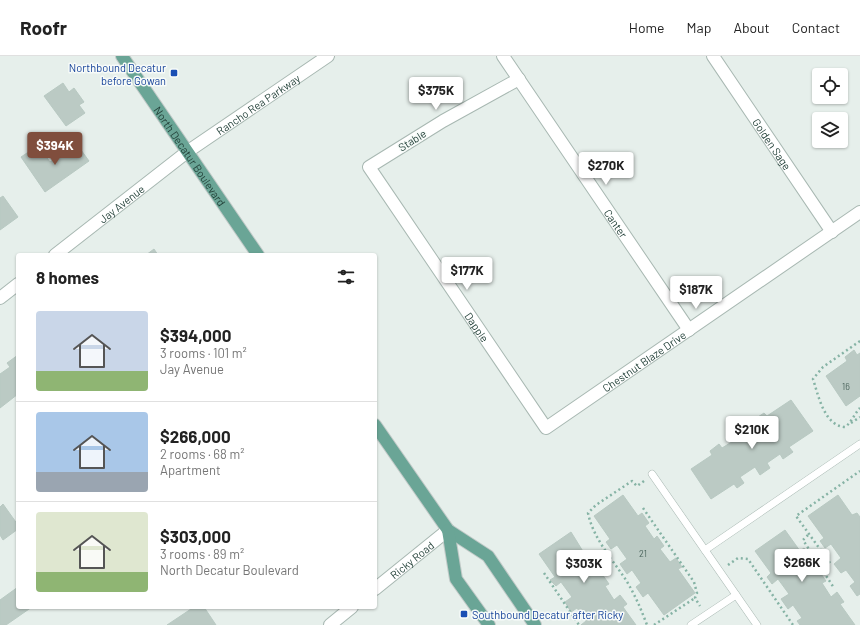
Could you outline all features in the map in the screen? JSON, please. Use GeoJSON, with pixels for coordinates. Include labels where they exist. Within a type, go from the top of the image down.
{"type":"FeatureCollection","features":[{"type":"Feature","properties":{"kind":"main road","name":"North Decatur Boulevard"},"geometry":{"type":"LineString","coordinates":[[122,56],[257,253]]}},
{"type":"Feature","properties":{"kind":"main road"},"geometry":{"type":"LineString","coordinates":[[377,428],[448,530],[488,556],[535,625]]}},
{"type":"Feature","properties":{"kind":"main road"},"geometry":{"type":"LineString","coordinates":[[448,530],[456,579],[489,625]]}},
{"type":"Feature","properties":{"kind":"street","name":"Rancho Rea Parkway"},"geometry":{"type":"LineString","coordinates":[[187,152],[328,56]]}},
{"type":"Feature","properties":{"kind":"street","name":"Canter"},"geometry":{"type":"LineString","coordinates":[[503,56],[689,330]]}},
{"type":"Feature","properties":{"kind":"street","name":"Golden Sage"},"geometry":{"type":"LineString","coordinates":[[713,56],[832,232]]}},
{"type":"Feature","properties":{"kind":"street","name":"Stable"},"geometry":{"type":"LineString","coordinates":[[369,167],[443,121],[519,79]]}},
{"type":"Feature","properties":{"kind":"street","name":"Jay Avenue"},"geometry":{"type":"LineString","coordinates":[[58,253],[187,152]]}},
{"type":"Feature","properties":{"kind":"street","name":"Dapple"},"geometry":{"type":"LineString","coordinates":[[369,167],[546,428]]}},
{"type":"Feature","properties":{"kind":"street","name":"Chestnut Blaze Drive"},"geometry":{"type":"LineString","coordinates":[[546,428],[860,212]]}},
{"type":"Feature","properties":{"kind":"street"},"geometry":{"type":"LineString","coordinates":[[0,298],[16,286]]}},
{"type":"Feature","properties":{"kind":"street","name":"Ricky Road"},"geometry":{"type":"LineString","coordinates":[[377,587],[448,530]]}},
{"type":"Feature","properties":{"kind":"street"},"geometry":{"type":"LineString","coordinates":[[330,625],[350,609]]}},
{"type":"Feature","properties":{"kind":"lane"},"geometry":{"type":"LineString","coordinates":[[705,550],[860,444]]}},
{"type":"Feature","properties":{"kind":"lane"},"geometry":{"type":"LineString","coordinates":[[652,474],[757,625]]}},
{"type":"Feature","properties":{"kind":"lane"},"geometry":{"type":"LineString","coordinates":[[691,625],[736,595]]}},
{"type":"Feature","properties":{"kind":"path"},"geometry":{"type":"LineString","coordinates":[[860,341],[823,367],[813,379],[823,409],[830,418],[841,427],[845,427],[860,417]]}},
{"type":"Feature","properties":{"kind":"path"},"geometry":{"type":"LineString","coordinates":[[850,424],[854,415],[860,408]]}},
{"type":"Feature","properties":{"kind":"path"},"geometry":{"type":"LineString","coordinates":[[830,563],[808,535],[796,516],[860,471]]}},
{"type":"Feature","properties":{"kind":"path"},"geometry":{"type":"LineString","coordinates":[[647,625],[638,601],[600,541],[590,521],[588,513],[596,505],[632,481],[637,486],[652,474]]}},
{"type":"Feature","properties":{"kind":"path"},"geometry":{"type":"LineString","coordinates":[[643,508],[694,582],[697,593],[695,598],[654,625]]}},
{"type":"Feature","properties":{"kind":"path"},"geometry":{"type":"LineString","coordinates":[[808,535],[804,540],[834,588]]}},
{"type":"Feature","properties":{"kind":"path"},"geometry":{"type":"LineString","coordinates":[[719,571],[738,558],[748,559],[793,625]]}},
{"type":"Feature","properties":{"kind":"path"},"geometry":{"type":"LineString","coordinates":[[544,573],[579,625]]}},
{"type":"Feature","properties":{"kind":"path"},"geometry":{"type":"LineString","coordinates":[[695,598],[707,614]]}},
{"type":"Feature","properties":{"kind":"building"},"geometry":{"type":"Polygon","coordinates":[[[63,83],[69,92],[74,88],[84,102],[79,105],[85,113],[66,126],[44,96],[63,83]]]}},
{"type":"Feature","properties":{"kind":"building"},"geometry":{"type":"Polygon","coordinates":[[[76,143],[89,161],[45,192],[21,157],[30,151],[34,157],[42,151],[50,162],[76,143]]]}},
{"type":"Feature","properties":{"kind":"building"},"geometry":{"type":"Polygon","coordinates":[[[3,196],[18,217],[0,230],[0,198],[3,196]]]}},
{"type":"Feature","properties":{"kind":"building"},"geometry":{"type":"Polygon","coordinates":[[[154,249],[157,253],[149,253],[154,249]]]}},
{"type":"Feature","properties":{"kind":"building"},"geometry":{"type":"Polygon","coordinates":[[[854,350],[857,355],[860,353],[860,396],[846,406],[826,376],[847,361],[845,357],[854,350]]]}},
{"type":"Feature","properties":{"kind":"building"},"geometry":{"type":"Polygon","coordinates":[[[16,356],[16,396],[0,408],[0,374],[10,367],[7,363],[16,356]]]}},
{"type":"Feature","properties":{"kind":"building"},"geometry":{"type":"Polygon","coordinates":[[[791,400],[813,431],[789,447],[793,452],[783,459],[780,454],[767,463],[770,468],[760,475],[755,467],[740,477],[744,483],[737,488],[734,484],[711,499],[691,469],[712,455],[710,451],[719,444],[722,448],[735,440],[733,436],[743,430],[746,434],[759,425],[755,419],[764,413],[767,416],[791,400]]]}},
{"type":"Feature","properties":{"kind":"building"},"geometry":{"type":"Polygon","coordinates":[[[623,495],[638,516],[642,513],[649,523],[645,526],[654,539],[657,536],[664,546],[660,549],[670,562],[676,558],[682,567],[678,569],[695,593],[664,615],[648,593],[643,597],[636,587],[641,583],[632,570],[627,574],[620,564],[627,559],[617,545],[611,549],[606,542],[610,539],[594,516],[623,495]]]}},
{"type":"Feature","properties":{"kind":"building"},"geometry":{"type":"Polygon","coordinates":[[[838,495],[852,515],[857,513],[860,517],[860,594],[857,596],[850,586],[855,582],[846,570],[841,573],[834,564],[841,558],[831,544],[825,548],[820,541],[824,538],[808,516],[838,495]]]}},
{"type":"Feature","properties":{"kind":"building"},"geometry":{"type":"Polygon","coordinates":[[[3,504],[16,522],[16,530],[3,540],[0,535],[0,507],[3,504]]]}},
{"type":"Feature","properties":{"kind":"building"},"geometry":{"type":"Polygon","coordinates":[[[785,530],[800,551],[804,548],[811,558],[806,561],[816,574],[819,571],[826,581],[822,583],[831,597],[837,592],[844,602],[840,604],[855,625],[800,625],[797,621],[802,618],[793,605],[788,609],[781,599],[789,594],[778,579],[772,584],[767,577],[771,573],[755,551],[785,530]]]}},
{"type":"Feature","properties":{"kind":"building"},"geometry":{"type":"Polygon","coordinates":[[[571,532],[584,553],[587,551],[594,561],[590,564],[599,576],[602,574],[609,584],[605,586],[614,600],[620,595],[627,604],[623,607],[636,625],[581,625],[586,621],[577,608],[571,612],[565,602],[572,597],[561,582],[556,586],[550,580],[555,577],[539,554],[571,532]]]}},
{"type":"Feature","properties":{"kind":"building"},"geometry":{"type":"Polygon","coordinates":[[[16,588],[16,609],[29,609],[6,625],[0,625],[0,600],[16,588]]]}},
{"type":"Feature","properties":{"kind":"building"},"geometry":{"type":"Polygon","coordinates":[[[191,609],[205,609],[216,625],[167,625],[191,609]]]}},
{"type":"Feature","properties":{"kind":"place","name":"Northbound Decatur before Gowan"},"geometry":{"type":"Point","coordinates":[174,73]}},
{"type":"Feature","properties":{"kind":"place","name":"Southbound Decatur after Ricky"},"geometry":{"type":"Point","coordinates":[464,614]}}]}
